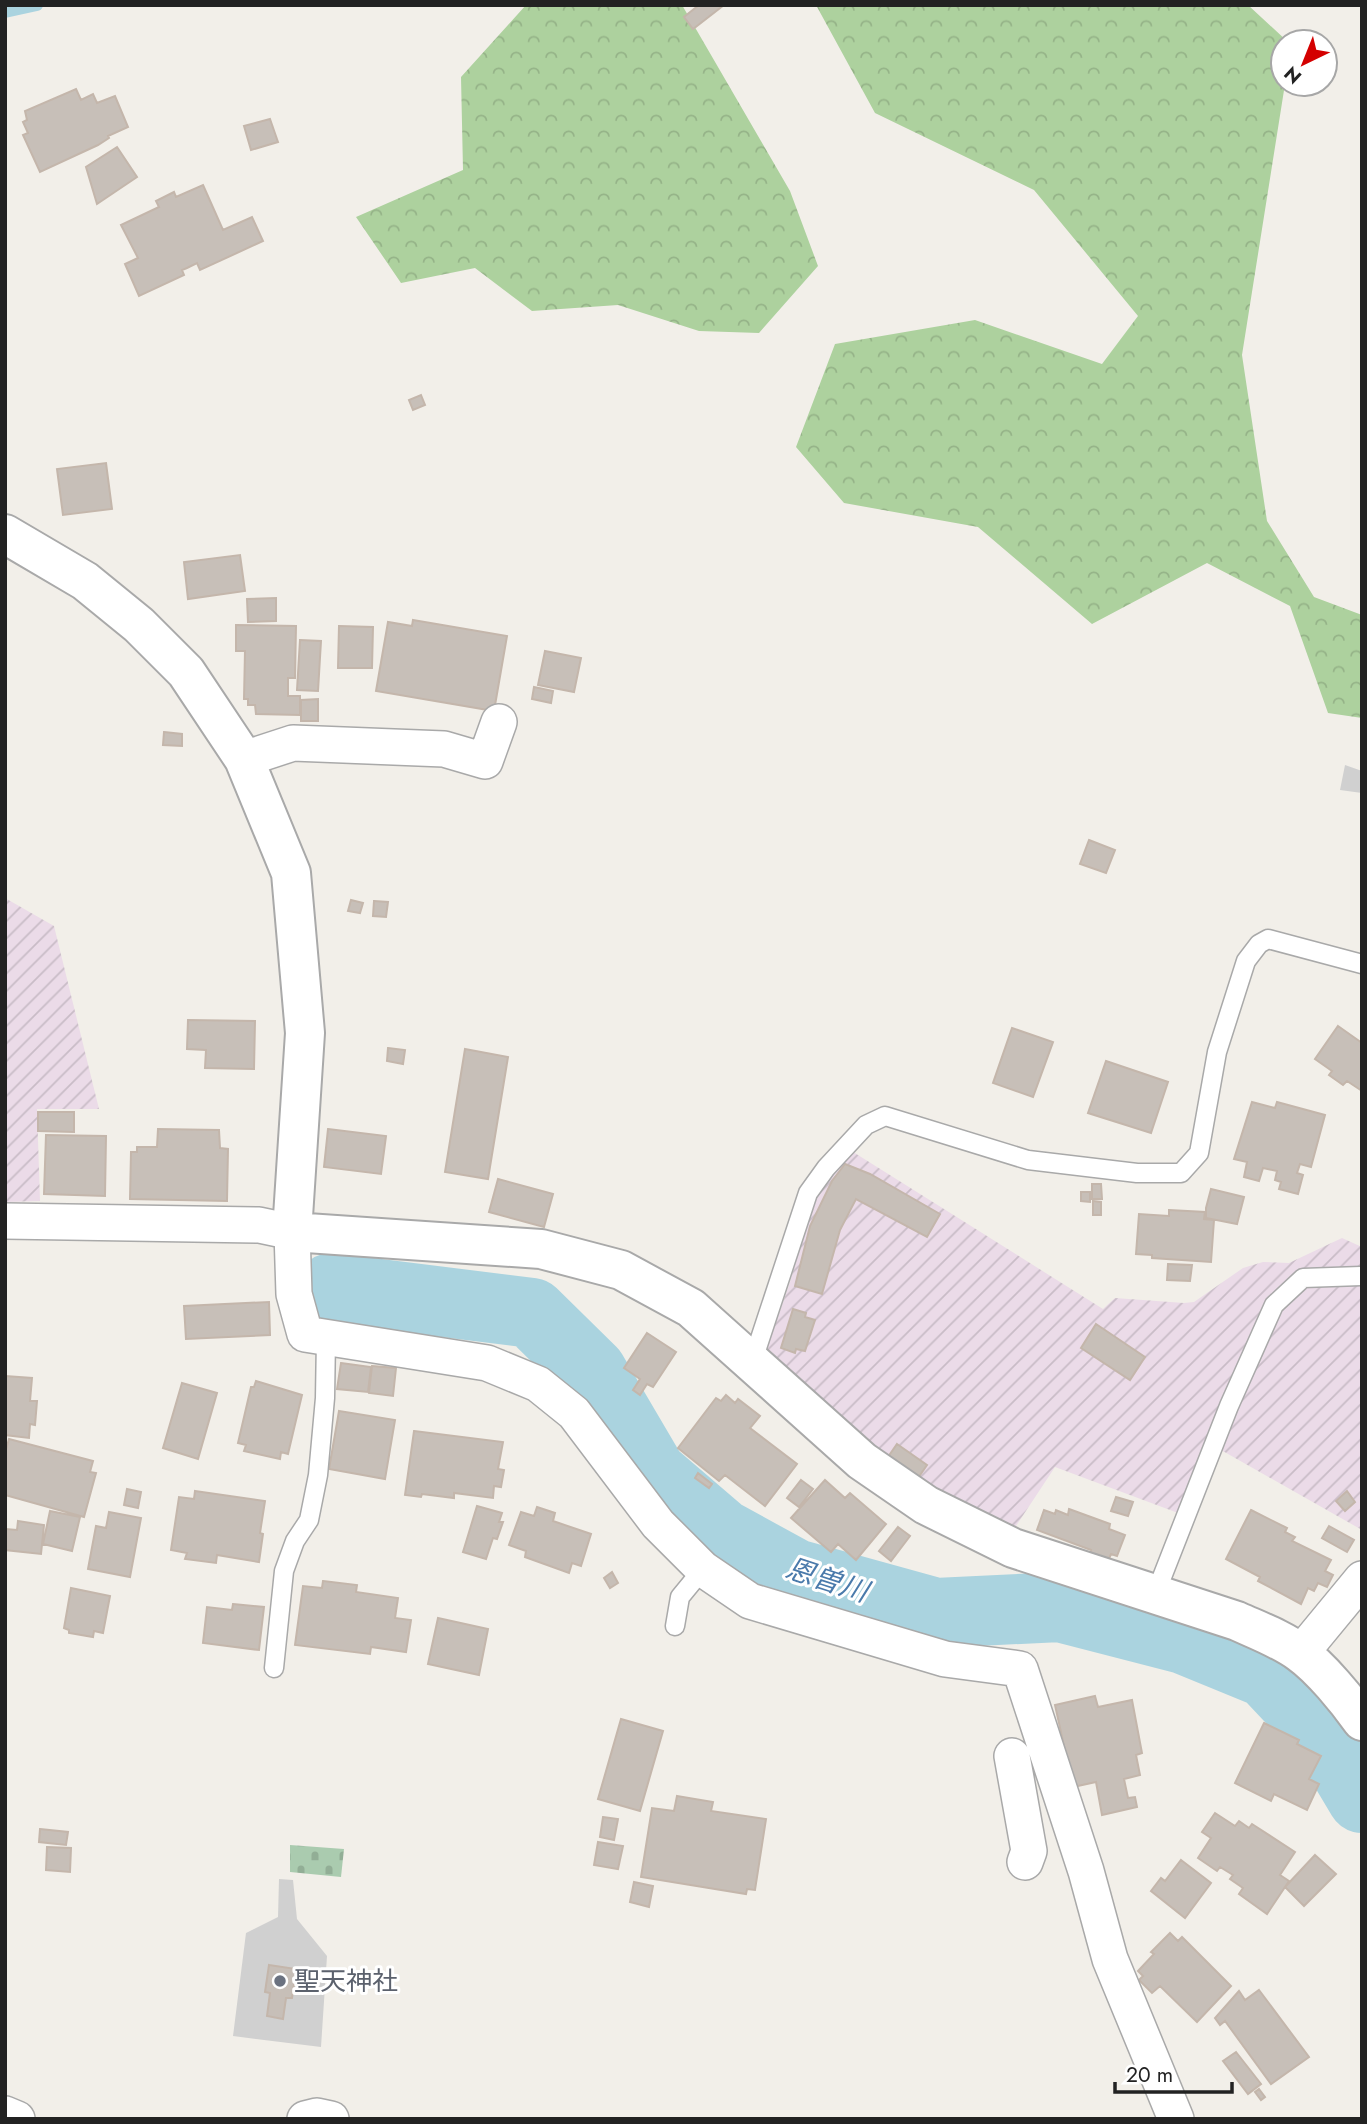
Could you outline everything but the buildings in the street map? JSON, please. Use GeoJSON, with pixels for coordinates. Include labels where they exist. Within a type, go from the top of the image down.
{"type":"FeatureCollection","features":[{"type":"Feature","properties":{"kind":"street"},"geometry":{"type":"LineString","coordinates":[[5,534],[85,581],[139,625],[186,673],[244,759],[290,873],[305,1034],[292,1232],[294,1294],[305,1334],[487,1363],[538,1384],[574,1413],[658,1524],[703,1569],[750,1601],[945,1659],[1020,1669],[1086,1871],[1110,1959],[1176,2119]]}},
{"type":"Feature","properties":{"kind":"street"},"geometry":{"type":"LineString","coordinates":[[244,759],[293,743],[444,749],[485,761],[499,722]]}},
{"type":"Feature","properties":{"kind":"street"},"geometry":{"type":"LineString","coordinates":[[5,1221],[259,1225],[292,1232],[541,1249],[621,1270],[691,1308],[862,1461],[926,1505],[1013,1548],[1237,1621],[1271,1636],[1301,1653],[1347,1701],[1362,1721]]}},
{"type":"Feature","properties":{"kind":"street"},"geometry":{"type":"LineString","coordinates":[[1301,1653],[1362,1579]]}},
{"type":"Feature","properties":{"kind":"street"},"geometry":{"type":"LineString","coordinates":[[1012,1756],[1028,1850],[1025,1862]]}},
{"type":"Feature","properties":{"kind":"street"},"geometry":{"type":"LineString","coordinates":[[5,2114],[17,2119]]}},
{"type":"Feature","properties":{"kind":"street"},"geometry":{"type":"LineString","coordinates":[[305,2119],[317,2116],[331,2119]]}},
{"type":"Feature","properties":{"kind":"lane"},"geometry":{"type":"LineString","coordinates":[[752,1363],[808,1193],[826,1168],[866,1125],[885,1116],[1028,1160],[1137,1173],[1181,1173],[1199,1153],[1217,1052],[1246,961],[1259,944],[1268,939],[1362,964]]}},
{"type":"Feature","properties":{"kind":"lane"},"geometry":{"type":"LineString","coordinates":[[1155,1595],[1229,1406],[1274,1305],[1303,1278],[1361,1276]]}},
{"type":"Feature","properties":{"kind":"lane"},"geometry":{"type":"LineString","coordinates":[[274,1668],[284,1571],[295,1541],[309,1520],[318,1475],[325,1398],[326,1338]]}},
{"type":"Feature","properties":{"kind":"lane"},"geometry":{"type":"LineString","coordinates":[[675,1626],[680,1597],[703,1569]]}},
{"type":"Feature","properties":{"kind":"shaded area"},"geometry":{"type":"Polygon","coordinates":[[[1345,765],[1362,771],[1362,793],[1340,790],[1345,765]]]}},
{"type":"Feature","properties":{"kind":"shaded area"},"geometry":{"type":"Polygon","coordinates":[[[5,898],[54,926],[99,1109],[37,1109],[40,1201],[5,1202],[5,898]]]}},
{"type":"Feature","properties":{"kind":"shaded area"},"geometry":{"type":"Polygon","coordinates":[[[850,1150],[1103,1309],[1115,1298],[1194,1302],[1243,1268],[1263,1262],[1289,1263],[1342,1238],[1362,1247],[1362,1530],[1207,1442],[1178,1513],[1055,1467],[1014,1529],[901,1470],[764,1348],[773,1331],[790,1282],[815,1194],[850,1150]]]}},
{"type":"Feature","properties":{"kind":"shaded area"},"geometry":{"type":"Polygon","coordinates":[[[279,1879],[293,1880],[297,1919],[327,1956],[321,2047],[233,2036],[246,1933],[278,1917],[279,1879]]]}},
{"type":"Feature","properties":{"kind":"green space"},"geometry":{"type":"Polygon","coordinates":[[[526,5],[682,5],[790,191],[818,266],[759,333],[699,331],[618,305],[532,311],[475,268],[401,283],[356,217],[463,170],[461,77],[526,5]]]}},
{"type":"Feature","properties":{"kind":"green space"},"geometry":{"type":"Polygon","coordinates":[[[816,5],[1248,5],[1273,28],[1269,28],[1269,98],[1283,98],[1242,355],[1267,521],[1314,597],[1362,615],[1362,718],[1328,713],[1290,606],[1207,563],[1092,624],[978,527],[844,503],[796,447],[835,344],[975,320],[1102,364],[1138,316],[1034,190],[875,113],[816,5]]]}},
{"type":"Feature","properties":{"kind":"green space"},"geometry":{"type":"Polygon","coordinates":[[[290,1845],[344,1849],[341,1877],[290,1872],[290,1845]]]}},
{"type":"Feature","properties":{"kind":"waterway"},"geometry":{"type":"LineString","coordinates":[[5,12],[37,5]]}},
{"type":"Feature","properties":{"kind":"waterway","name":"恩曽川"},"geometry":{"type":"LineString","coordinates":[[331,1288],[532,1313],[592,1372],[652,1474],[722,1534],[795,1574],[936,1613],[1060,1607],[1184,1639],[1267,1673],[1324,1734],[1362,1798]]}},
{"type":"Feature","properties":{"kind":"place","name":"聖天神社"},"geometry":{"type":"Point","coordinates":[280,1981]}}]}
